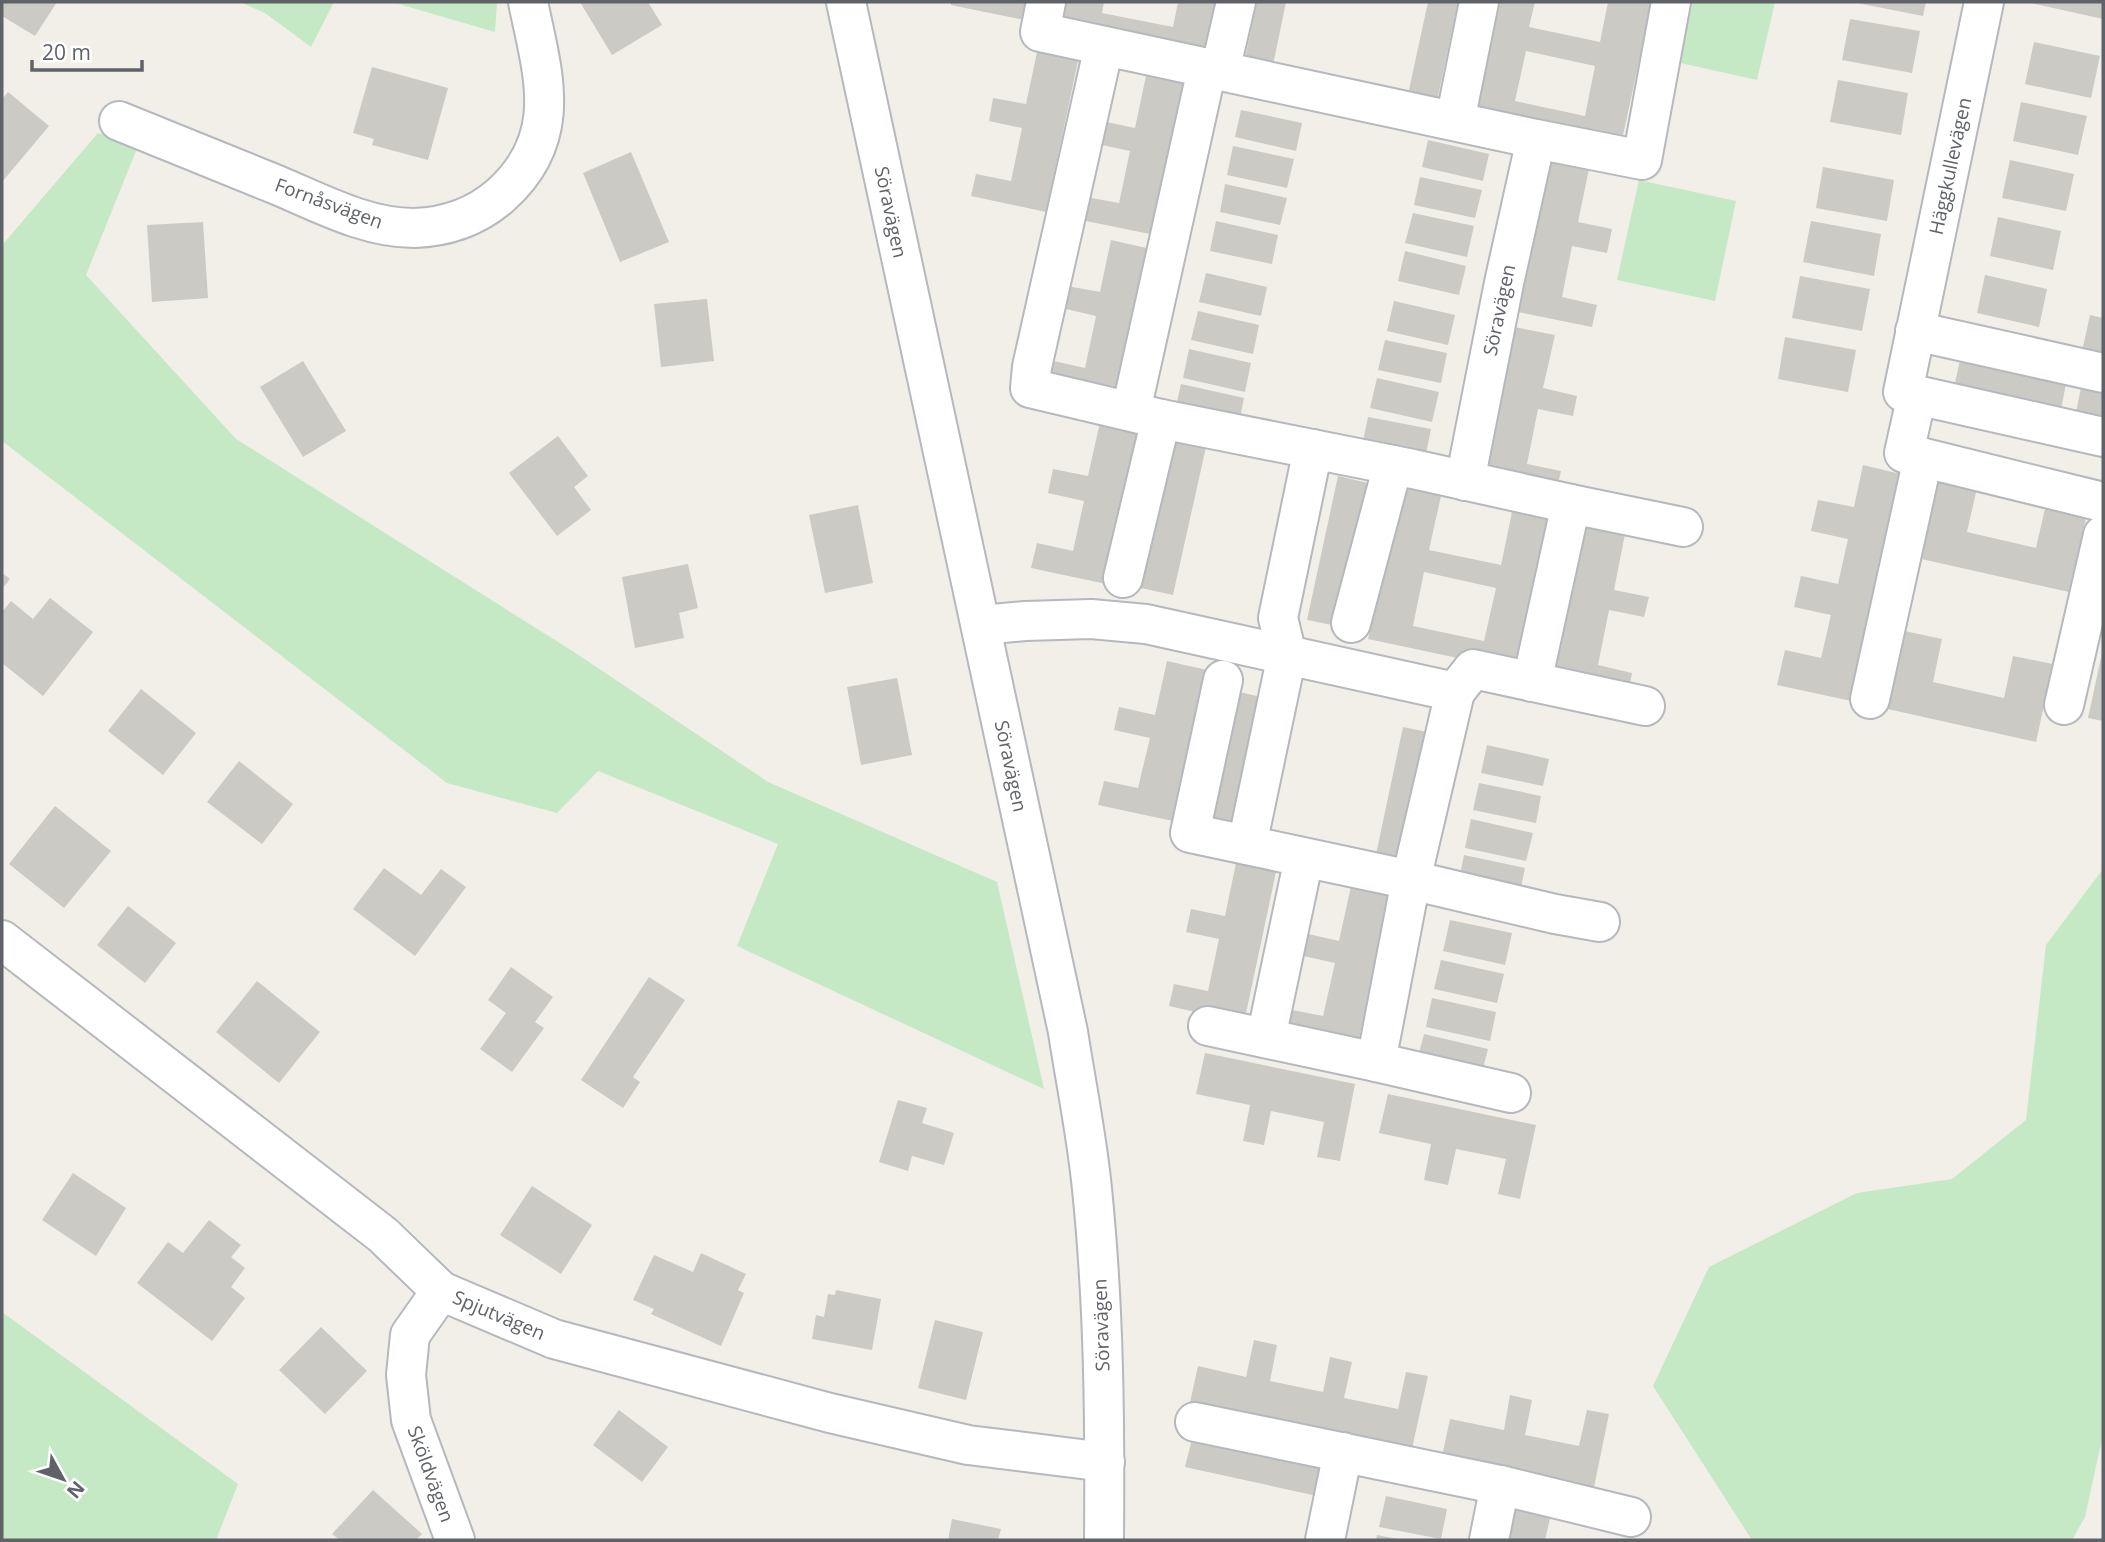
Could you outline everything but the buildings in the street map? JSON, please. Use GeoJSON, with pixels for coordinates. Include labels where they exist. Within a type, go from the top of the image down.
{"type":"FeatureCollection","features":[{"type":"Feature","properties":{"kind":"street","name":"Fornåsvägen"},"geometry":{"type":"LineString","coordinates":[[119,121],[365,220],[413,228],[446,225],[475,215],[490,205],[510,187],[537,147],[544,126],[545,84],[528,2]]}},
{"type":"Feature","properties":{"kind":"street","name":"Söravägen"},"geometry":{"type":"LineString","coordinates":[[846,2],[1068,1032],[1092,1185],[1101,1298],[1104,1540]]}},
{"type":"Feature","properties":{"kind":"street"},"geometry":{"type":"LineString","coordinates":[[1046,2],[1040,32],[1642,160],[1671,2]]}},
{"type":"Feature","properties":{"kind":"street"},"geometry":{"type":"LineString","coordinates":[[1123,578],[1146,415],[1214,70],[1236,2]]}},
{"type":"Feature","properties":{"kind":"street"},"geometry":{"type":"LineString","coordinates":[[1455,121],[1479,2]]}},
{"type":"Feature","properties":{"kind":"street","name":"Häggkullevägen"},"geometry":{"type":"LineString","coordinates":[[1917,395],[1903,392],[1984,2]]}},
{"type":"Feature","properties":{"kind":"street"},"geometry":{"type":"LineString","coordinates":[[1104,46],[1035,354],[1030,388],[1146,415],[1683,527]]}},
{"type":"Feature","properties":{"kind":"street","name":"Söravägen"},"geometry":{"type":"LineString","coordinates":[[1465,481],[1536,139]]}},
{"type":"Feature","properties":{"kind":"street"},"geometry":{"type":"LineString","coordinates":[[1915,331],[2103,373]]}},
{"type":"Feature","properties":{"kind":"street"},"geometry":{"type":"LineString","coordinates":[[2103,437],[1917,395],[1904,453],[2103,502]]}},
{"type":"Feature","properties":{"kind":"street"},"geometry":{"type":"LineString","coordinates":[[1247,845],[1287,655],[1278,618],[1313,449]]}},
{"type":"Feature","properties":{"kind":"street"},"geometry":{"type":"LineString","coordinates":[[1870,699],[1923,458]]}},
{"type":"Feature","properties":{"kind":"street"},"geometry":{"type":"LineString","coordinates":[[1352,623],[1393,465]]}},
{"type":"Feature","properties":{"kind":"street"},"geometry":{"type":"LineString","coordinates":[[1532,682],[1571,504]]}},
{"type":"Feature","properties":{"kind":"street"},"geometry":{"type":"LineString","coordinates":[[2064,705],[2103,535]]}},
{"type":"Feature","properties":{"kind":"street"},"geometry":{"type":"LineString","coordinates":[[981,625],[1025,621],[1105,620],[1146,624],[1455,692]]}},
{"type":"Feature","properties":{"kind":"street"},"geometry":{"type":"LineString","coordinates":[[1376,1062],[1411,880],[1455,692],[1473,669],[1645,706]]}},
{"type":"Feature","properties":{"kind":"street"},"geometry":{"type":"LineString","coordinates":[[1223,680],[1190,833],[1600,922]]}},
{"type":"Feature","properties":{"kind":"street"},"geometry":{"type":"LineString","coordinates":[[1266,1038],[1304,858]]}},
{"type":"Feature","properties":{"kind":"street","name":"Spjutvägen"},"geometry":{"type":"LineString","coordinates":[[2,940],[383,1235],[441,1290],[554,1339],[830,1413],[968,1445],[1105,1462]]}},
{"type":"Feature","properties":{"kind":"street"},"geometry":{"type":"LineString","coordinates":[[1208,1026],[1511,1093]]}},
{"type":"Feature","properties":{"kind":"street","name":"Sköldvägen"},"geometry":{"type":"LineString","coordinates":[[441,1290],[411,1335],[406,1375],[411,1420],[455,1540]]}},
{"type":"Feature","properties":{"kind":"street"},"geometry":{"type":"LineString","coordinates":[[1195,1422],[1500,1485],[1631,1517]]}},
{"type":"Feature","properties":{"kind":"street"},"geometry":{"type":"LineString","coordinates":[[1325,1540],[1343,1452]]}},
{"type":"Feature","properties":{"kind":"street"},"geometry":{"type":"LineString","coordinates":[[1489,1540],[1500,1485]]}},
{"type":"Feature","properties":{"kind":"green space"},"geometry":{"type":"Polygon","coordinates":[[[240,2],[334,2],[311,47],[265,13],[240,2]]]}},
{"type":"Feature","properties":{"kind":"green space"},"geometry":{"type":"Polygon","coordinates":[[[392,2],[497,2],[495,32],[392,2]]]}},
{"type":"Feature","properties":{"kind":"green space"},"geometry":{"type":"Polygon","coordinates":[[[1680,2],[1775,2],[1757,80],[1667,60],[1680,2]]]}},
{"type":"Feature","properties":{"kind":"green space"},"geometry":{"type":"Polygon","coordinates":[[[98,133],[138,146],[86,275],[236,439],[574,652],[768,782],[997,882],[1044,1089],[737,946],[778,844],[598,771],[557,813],[447,783],[2,441],[2,242],[4,243],[98,133]]]}},
{"type":"Feature","properties":{"kind":"green space"},"geometry":{"type":"Polygon","coordinates":[[[1639,180],[1736,201],[1715,301],[1617,280],[1639,180]]]}},
{"type":"Feature","properties":{"kind":"green space"},"geometry":{"type":"Polygon","coordinates":[[[2103,869],[2103,1434],[2085,1517],[2072,1540],[1752,1540],[1653,1386],[1709,1267],[1857,1193],[1952,1179],[2026,1120],[2046,945],[2103,869]]]}},
{"type":"Feature","properties":{"kind":"green space"},"geometry":{"type":"Polygon","coordinates":[[[2,1312],[238,1484],[216,1540],[2,1540],[2,1312]]]}}]}
